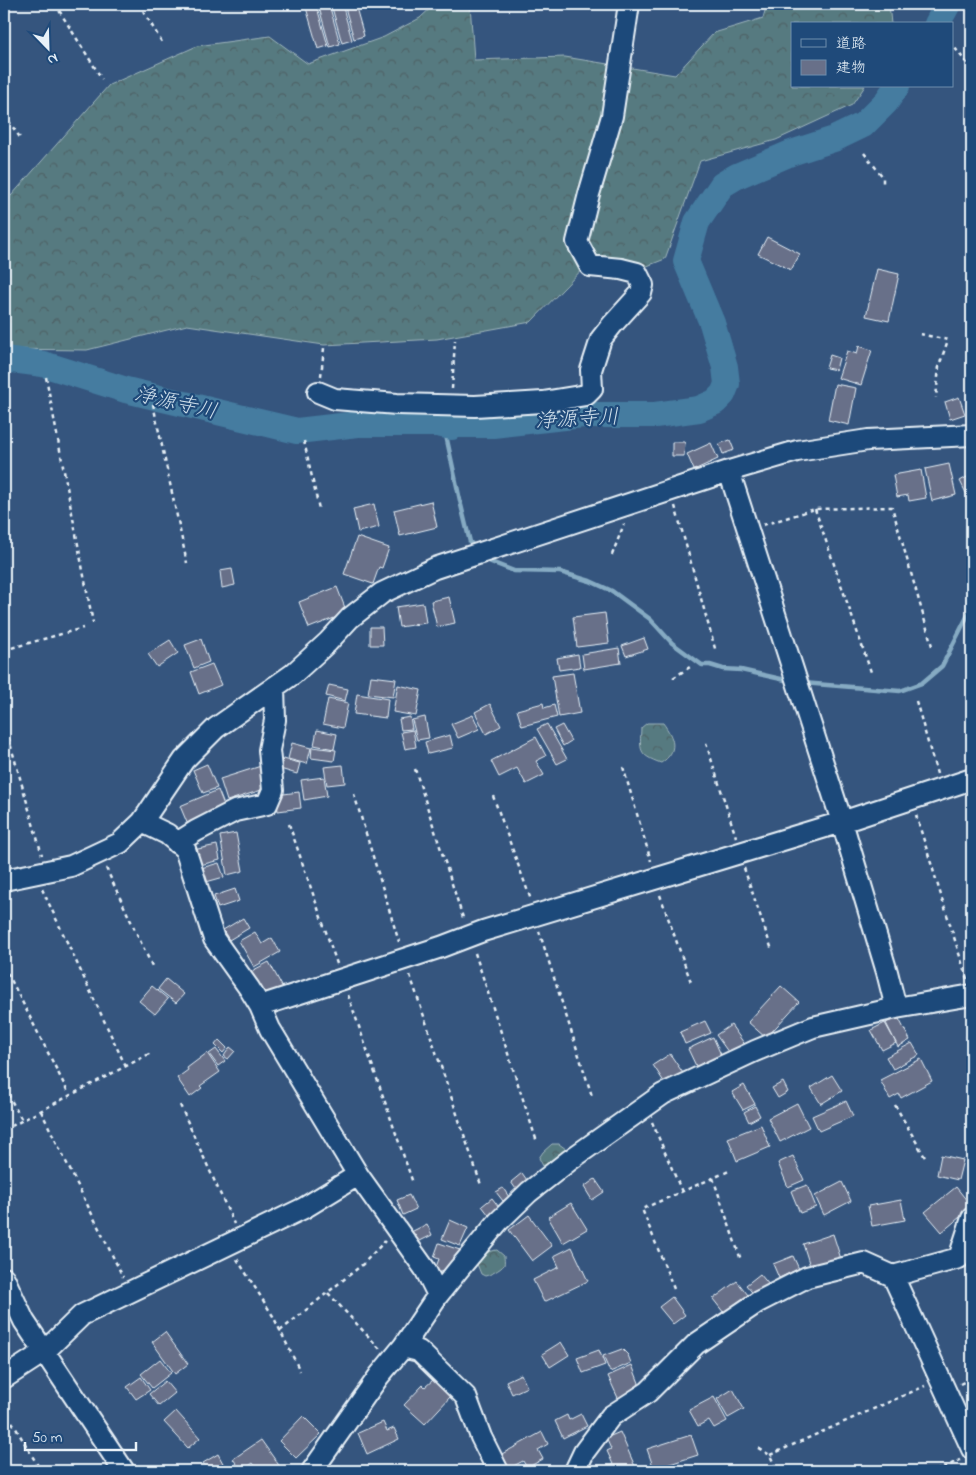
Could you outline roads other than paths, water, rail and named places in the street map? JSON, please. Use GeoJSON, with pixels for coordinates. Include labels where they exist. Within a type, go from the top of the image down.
{"type":"FeatureCollection","features":[{"type":"Feature","properties":{"kind":"street"},"geometry":{"type":"LineString","coordinates":[[318,392],[335,399],[397,404],[475,406],[543,402],[586,395],[592,389],[591,370],[601,339],[641,293],[643,285],[637,273],[590,266],[578,242],[589,194],[612,116],[629,4]]}},
{"type":"Feature","properties":{"kind":"street"},"geometry":{"type":"LineString","coordinates":[[4,880],[71,866],[120,843],[142,822],[184,760],[216,728],[293,674],[328,642],[350,618],[382,592],[435,568],[729,471],[797,451],[868,440],[972,435]]}},
{"type":"Feature","properties":{"kind":"street"},"geometry":{"type":"LineString","coordinates":[[729,471],[842,822],[896,1008]]}},
{"type":"Feature","properties":{"kind":"street"},"geometry":{"type":"LineString","coordinates":[[177,843],[235,811],[267,804],[273,790],[269,750],[275,720],[274,687]]}},
{"type":"Feature","properties":{"kind":"street"},"geometry":{"type":"LineString","coordinates":[[260,1006],[441,947],[483,931],[842,822],[972,779]]}},
{"type":"Feature","properties":{"kind":"street"},"geometry":{"type":"LineString","coordinates":[[142,822],[167,834],[185,849],[214,939],[260,1006],[270,1029],[358,1175],[425,1269],[438,1295]]}},
{"type":"Feature","properties":{"kind":"street"},"geometry":{"type":"LineString","coordinates":[[312,1471],[379,1376],[394,1350],[498,1222],[529,1192],[570,1160],[663,1094],[754,1051],[814,1026],[896,1008],[970,987]]}},
{"type":"Feature","properties":{"kind":"street"},"geometry":{"type":"LineString","coordinates":[[4,1378],[44,1352],[82,1315],[304,1208],[358,1175]]}},
{"type":"Feature","properties":{"kind":"street"},"geometry":{"type":"LineString","coordinates":[[575,1471],[584,1452],[611,1416],[648,1392],[696,1344],[758,1302],[807,1277],[864,1263],[893,1276],[959,1258],[972,1218]]}},
{"type":"Feature","properties":{"kind":"street"},"geometry":{"type":"LineString","coordinates":[[893,1276],[968,1454]]}},
{"type":"Feature","properties":{"kind":"street"},"geometry":{"type":"LineString","coordinates":[[4,1278],[24,1321],[124,1471]]}},
{"type":"Feature","properties":{"kind":"street"},"geometry":{"type":"LineString","coordinates":[[394,1350],[419,1351],[466,1397],[481,1437],[498,1471]]}},
{"type":"Feature","properties":{"kind":"waterway","name":"浄源寺川"},"geometry":{"type":"LineString","coordinates":[[938,22],[948,4]]}},
{"type":"Feature","properties":{"kind":"waterway","name":"浄源寺川"},"geometry":{"type":"LineString","coordinates":[[4,359],[43,364],[126,390],[297,431],[358,424],[437,424],[452,427],[457,425],[493,425],[583,415],[655,415],[699,409],[715,402],[723,394],[727,384],[725,367],[712,323],[686,261],[697,222],[722,185],[737,176],[791,153],[834,139],[863,125],[886,102],[896,88]]}},
{"type":"Feature","properties":{"kind":"waterway"},"geometry":{"type":"LineString","coordinates":[[444,426],[470,542],[477,549]]}},
{"type":"Feature","properties":{"kind":"waterway"},"geometry":{"type":"LineString","coordinates":[[486,558],[491,562],[514,571],[560,572],[590,581],[612,591],[650,619],[672,643],[702,665],[741,670],[790,681]]}},
{"type":"Feature","properties":{"kind":"waterway"},"geometry":{"type":"LineString","coordinates":[[803,683],[900,691],[922,683],[942,666],[972,607]]}}]}
